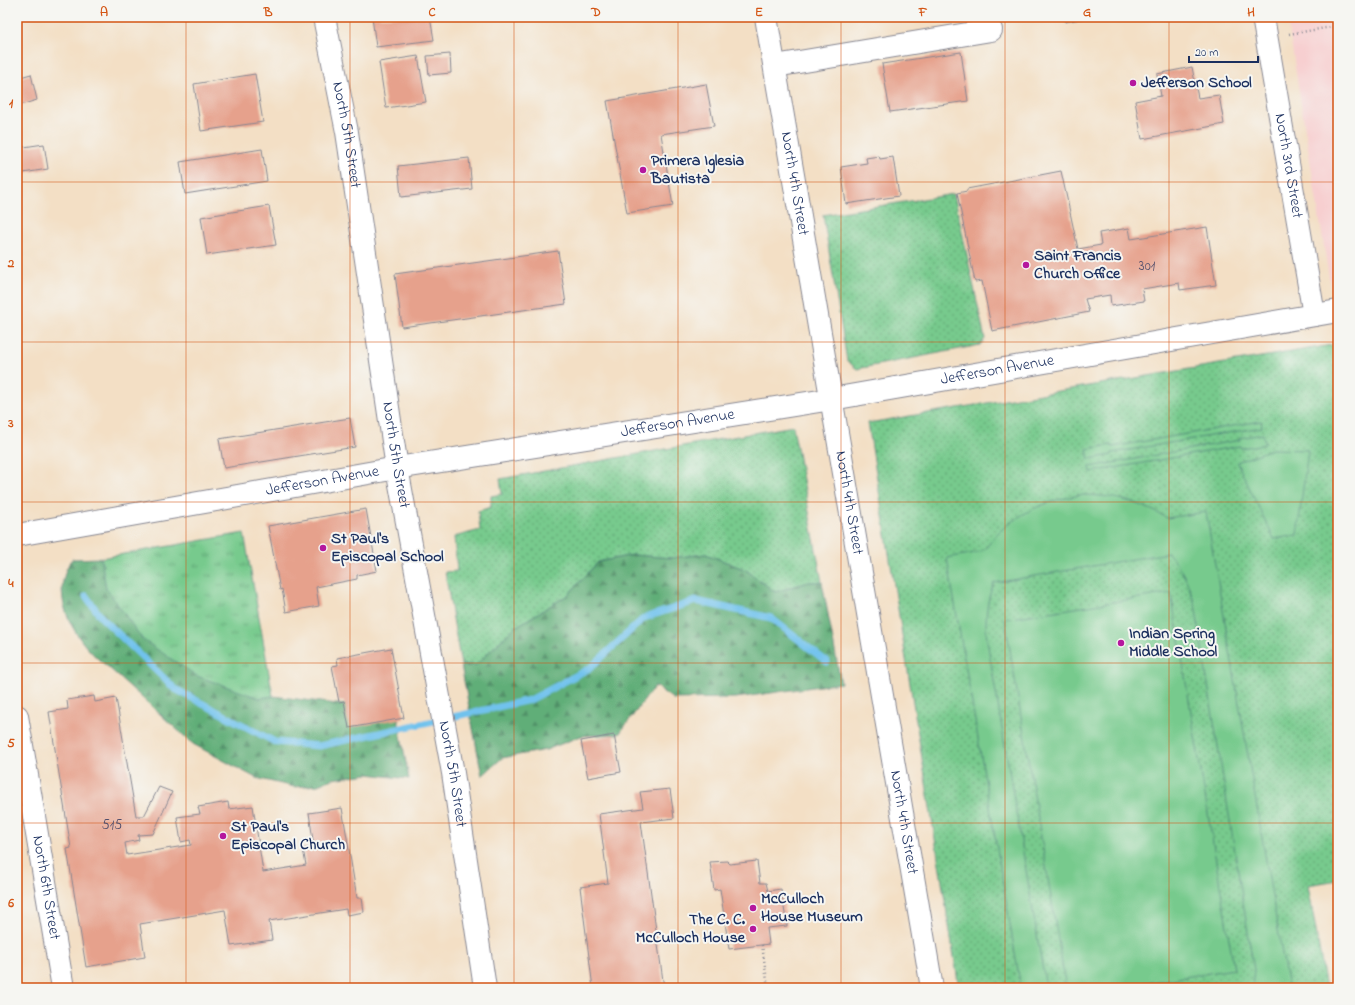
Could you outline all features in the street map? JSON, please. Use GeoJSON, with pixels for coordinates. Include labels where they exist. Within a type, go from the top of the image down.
{"type":"FeatureCollection","features":[{"type":"Feature","properties":{"kind":"street","name":"North 5th Street"},"geometry":{"type":"LineString","coordinates":[[324,17],[346,132],[397,468],[453,773],[485,988]]}},
{"type":"Feature","properties":{"kind":"street","name":"North 4th Street"},"geometry":{"type":"LineString","coordinates":[[766,17],[932,988]]}},
{"type":"Feature","properties":{"kind":"street","name":"North 3rd Street"},"geometry":{"type":"LineString","coordinates":[[1264,27],[1314,315]]}},
{"type":"Feature","properties":{"kind":"street"},"geometry":{"type":"LineString","coordinates":[[775,66],[991,30]]}},
{"type":"Feature","properties":{"kind":"street","name":"Jefferson Avenue"},"geometry":{"type":"LineString","coordinates":[[17,535],[397,468],[832,399],[1338,311]]}},
{"type":"Feature","properties":{"kind":"street","name":"North 6th Street"},"geometry":{"type":"LineString","coordinates":[[17,716],[63,988]]}},
{"type":"Feature","properties":{"kind":"path"},"geometry":{"type":"LineString","coordinates":[[1264,27],[1338,26]]}},
{"type":"Feature","properties":{"kind":"path"},"geometry":{"type":"LineString","coordinates":[[762,945],[768,988]]}},
{"type":"Feature","properties":{"kind":"shaded area"},"geometry":{"type":"Polygon","coordinates":[[[1287,17],[1338,17],[1338,311],[1330,284],[1287,17]]]}},
{"type":"Feature","properties":{"kind":"green space"},"geometry":{"type":"Polygon","coordinates":[[[1291,17],[1338,17],[1338,19],[1292,25],[1291,17]]]}},
{"type":"Feature","properties":{"kind":"green space"},"geometry":{"type":"Polygon","coordinates":[[[954,194],[985,339],[980,345],[857,369],[847,361],[823,215],[954,194]]]}},
{"type":"Feature","properties":{"kind":"green space","name":"Indian Spring Middle School"},"geometry":{"type":"Polygon","coordinates":[[[1338,344],[1338,880],[1308,885],[1326,988],[959,988],[868,423],[1338,344]]]}},
{"type":"Feature","properties":{"kind":"green space"},"geometry":{"type":"Polygon","coordinates":[[[1261,421],[1262,427],[1112,453],[1112,455],[1089,459],[1087,449],[1111,445],[1112,447],[1261,421]]]}},
{"type":"Feature","properties":{"kind":"green space"},"geometry":{"type":"Polygon","coordinates":[[[793,426],[822,582],[809,582],[775,592],[746,570],[706,554],[671,558],[633,555],[598,562],[568,595],[514,628],[476,665],[461,665],[445,572],[457,571],[454,537],[480,530],[478,511],[491,507],[491,496],[502,494],[500,479],[793,426]]]}},
{"type":"Feature","properties":{"kind":"green space"},"geometry":{"type":"Polygon","coordinates":[[[1263,434],[1265,444],[1241,448],[1240,446],[1091,472],[1090,467],[1240,440],[1240,438],[1263,434]]]}},
{"type":"Feature","properties":{"kind":"green space"},"geometry":{"type":"Polygon","coordinates":[[[1272,449],[1308,450],[1297,535],[1274,539],[1237,462],[1272,449]]]}},
{"type":"Feature","properties":{"kind":"green space"},"geometry":{"type":"Polygon","coordinates":[[[1081,495],[1104,496],[1126,500],[1157,512],[1167,518],[1206,512],[1288,988],[1252,988],[1254,970],[1195,604],[1184,577],[1173,558],[1168,553],[994,583],[991,590],[987,611],[987,640],[1046,988],[1021,988],[947,558],[971,554],[983,550],[1008,524],[1027,512],[1048,503],[1081,495]]]}},
{"type":"Feature","properties":{"kind":"green space"},"geometry":{"type":"Polygon","coordinates":[[[244,533],[273,696],[259,698],[197,676],[143,640],[106,588],[101,558],[244,533]]]}},
{"type":"Feature","properties":{"kind":"green space"},"geometry":{"type":"Polygon","coordinates":[[[706,554],[746,570],[775,592],[809,582],[822,582],[841,683],[736,698],[673,699],[655,686],[619,734],[581,736],[546,750],[502,758],[482,776],[461,665],[476,665],[514,628],[568,595],[598,562],[633,555],[671,558],[706,554]]]}},
{"type":"Feature","properties":{"kind":"green space"},"geometry":{"type":"Polygon","coordinates":[[[101,558],[106,588],[259,698],[273,696],[345,705],[398,719],[409,779],[368,774],[332,779],[318,785],[294,787],[256,778],[193,744],[97,658],[79,638],[72,626],[66,613],[63,599],[62,586],[66,569],[72,559],[101,558]]]}},
{"type":"Feature","properties":{"kind":"green space"},"geometry":{"type":"Polygon","coordinates":[[[1171,593],[1234,969],[1115,988],[1066,988],[1005,619],[1171,593]]]}},
{"type":"Feature","properties":{"kind":"building"},"geometry":{"type":"Polygon","coordinates":[[[372,17],[430,17],[434,40],[376,47],[372,17]]]}},
{"type":"Feature","properties":{"kind":"building"},"geometry":{"type":"Polygon","coordinates":[[[1064,17],[1086,17],[1086,18],[1065,22],[1064,17]]]}},
{"type":"Feature","properties":{"kind":"building"},"geometry":{"type":"Polygon","coordinates":[[[961,52],[968,101],[890,112],[882,64],[961,52]]]}},
{"type":"Feature","properties":{"kind":"building"},"geometry":{"type":"Polygon","coordinates":[[[450,54],[451,73],[429,75],[427,56],[450,54]]]}},
{"type":"Feature","properties":{"kind":"building"},"geometry":{"type":"Polygon","coordinates":[[[418,56],[426,102],[386,108],[379,62],[418,56]]]}},
{"type":"Feature","properties":{"kind":"building"},"geometry":{"type":"Polygon","coordinates":[[[1192,67],[1198,98],[1219,95],[1224,124],[1142,139],[1135,101],[1161,96],[1157,74],[1192,67]]]}},
{"type":"Feature","properties":{"kind":"building"},"geometry":{"type":"Polygon","coordinates":[[[31,74],[37,100],[17,106],[17,78],[31,74]]]}},
{"type":"Feature","properties":{"kind":"building"},"geometry":{"type":"Polygon","coordinates":[[[255,74],[263,122],[201,131],[194,84],[255,74]]]}},
{"type":"Feature","properties":{"kind":"building","name":"Primera Iglesia Bautista"},"geometry":{"type":"Polygon","coordinates":[[[706,84],[714,126],[661,134],[673,206],[627,213],[607,101],[706,84]]]}},
{"type":"Feature","properties":{"kind":"building"},"geometry":{"type":"Polygon","coordinates":[[[44,144],[48,169],[17,174],[17,148],[44,144]]]}},
{"type":"Feature","properties":{"kind":"building"},"geometry":{"type":"Polygon","coordinates":[[[262,149],[267,181],[185,194],[180,162],[262,149]]]}},
{"type":"Feature","properties":{"kind":"building"},"geometry":{"type":"Polygon","coordinates":[[[879,156],[880,159],[893,157],[899,196],[846,204],[841,167],[867,163],[866,158],[879,156]]]}},
{"type":"Feature","properties":{"kind":"building"},"geometry":{"type":"Polygon","coordinates":[[[469,158],[472,189],[401,197],[398,166],[469,158]]]}},
{"type":"Feature","properties":{"kind":"building","name":"Saint Francis Church Office"},"geometry":{"type":"Polygon","coordinates":[[[1061,171],[1078,249],[1101,245],[1099,233],[1129,228],[1131,239],[1207,227],[1216,285],[1180,290],[1179,283],[1142,289],[1144,301],[1111,306],[1110,295],[1085,299],[1089,312],[992,331],[982,281],[975,282],[957,193],[967,191],[967,189],[1061,171]]]}},
{"type":"Feature","properties":{"kind":"building"},"geometry":{"type":"Polygon","coordinates":[[[269,206],[276,245],[207,255],[201,217],[269,206]]]}},
{"type":"Feature","properties":{"kind":"building"},"geometry":{"type":"Polygon","coordinates":[[[558,251],[566,304],[402,327],[395,274],[558,251]]]}},
{"type":"Feature","properties":{"kind":"building"},"geometry":{"type":"Polygon","coordinates":[[[350,418],[355,447],[224,468],[219,439],[350,418]]]}},
{"type":"Feature","properties":{"kind":"building","name":"St Paul's Episcopal School"},"geometry":{"type":"Polygon","coordinates":[[[366,509],[377,571],[357,575],[357,579],[316,587],[319,606],[286,612],[282,589],[280,590],[268,526],[366,509]]]}},
{"type":"Feature","properties":{"kind":"building"},"geometry":{"type":"Polygon","coordinates":[[[391,648],[404,718],[349,728],[344,701],[339,702],[332,666],[338,665],[337,658],[391,648]]]}},
{"type":"Feature","properties":{"kind":"building"},"geometry":{"type":"Polygon","coordinates":[[[94,696],[95,702],[116,698],[136,816],[144,816],[159,787],[172,792],[153,834],[138,835],[139,840],[125,843],[127,855],[191,845],[190,840],[181,842],[177,817],[200,814],[198,807],[228,802],[229,809],[253,806],[263,872],[306,865],[303,849],[314,847],[309,813],[342,808],[357,898],[362,898],[364,912],[347,915],[346,909],[269,921],[272,940],[231,946],[225,910],[140,924],[145,957],[86,967],[67,849],[71,848],[49,712],[68,709],[67,700],[94,696]]]}},
{"type":"Feature","properties":{"kind":"building"},"geometry":{"type":"Polygon","coordinates":[[[614,735],[621,772],[588,778],[581,741],[614,735]]]}},
{"type":"Feature","properties":{"kind":"building"},"geometry":{"type":"Polygon","coordinates":[[[670,789],[674,818],[641,822],[664,988],[593,988],[580,887],[608,883],[599,814],[643,808],[640,792],[670,789]]]}},
{"type":"Feature","properties":{"kind":"building","name":"McCulloch House Museum"},"geometry":{"type":"Polygon","coordinates":[[[727,861],[730,864],[757,861],[760,883],[766,883],[768,891],[781,889],[787,926],[767,928],[769,944],[729,949],[720,889],[714,890],[710,862],[727,861]]]}},
{"type":"Feature","properties":{"kind":"waterway"},"geometry":{"type":"LineString","coordinates":[[86,596],[101,617],[175,689],[275,742],[319,746],[530,700],[590,668],[644,618],[696,601],[771,618],[827,662]]}},
{"type":"Feature","properties":{"kind":"place","name":"Jefferson School"},"geometry":{"type":"Point","coordinates":[1133,83]}},
{"type":"Feature","properties":{"kind":"place","name":"Primera Iglesia Bautista"},"geometry":{"type":"Point","coordinates":[643,170]}},
{"type":"Feature","properties":{"kind":"place","name":"Saint Francis Church Office"},"geometry":{"type":"Point","coordinates":[1026,265]}},
{"type":"Feature","properties":{"kind":"place","name":"St Paul's Episcopal School"},"geometry":{"type":"Point","coordinates":[323,548]}},
{"type":"Feature","properties":{"kind":"place","name":"Indian Spring Middle School"},"geometry":{"type":"Point","coordinates":[1121,643]}},
{"type":"Feature","properties":{"kind":"place","name":"St Paul's Episcopal Church"},"geometry":{"type":"Point","coordinates":[223,836]}},
{"type":"Feature","properties":{"kind":"place","name":"McCulloch House Museum"},"geometry":{"type":"Point","coordinates":[753,908]}},
{"type":"Feature","properties":{"kind":"place","name":"The C. C. McCulloch House"},"geometry":{"type":"Point","coordinates":[753,929]}}]}
